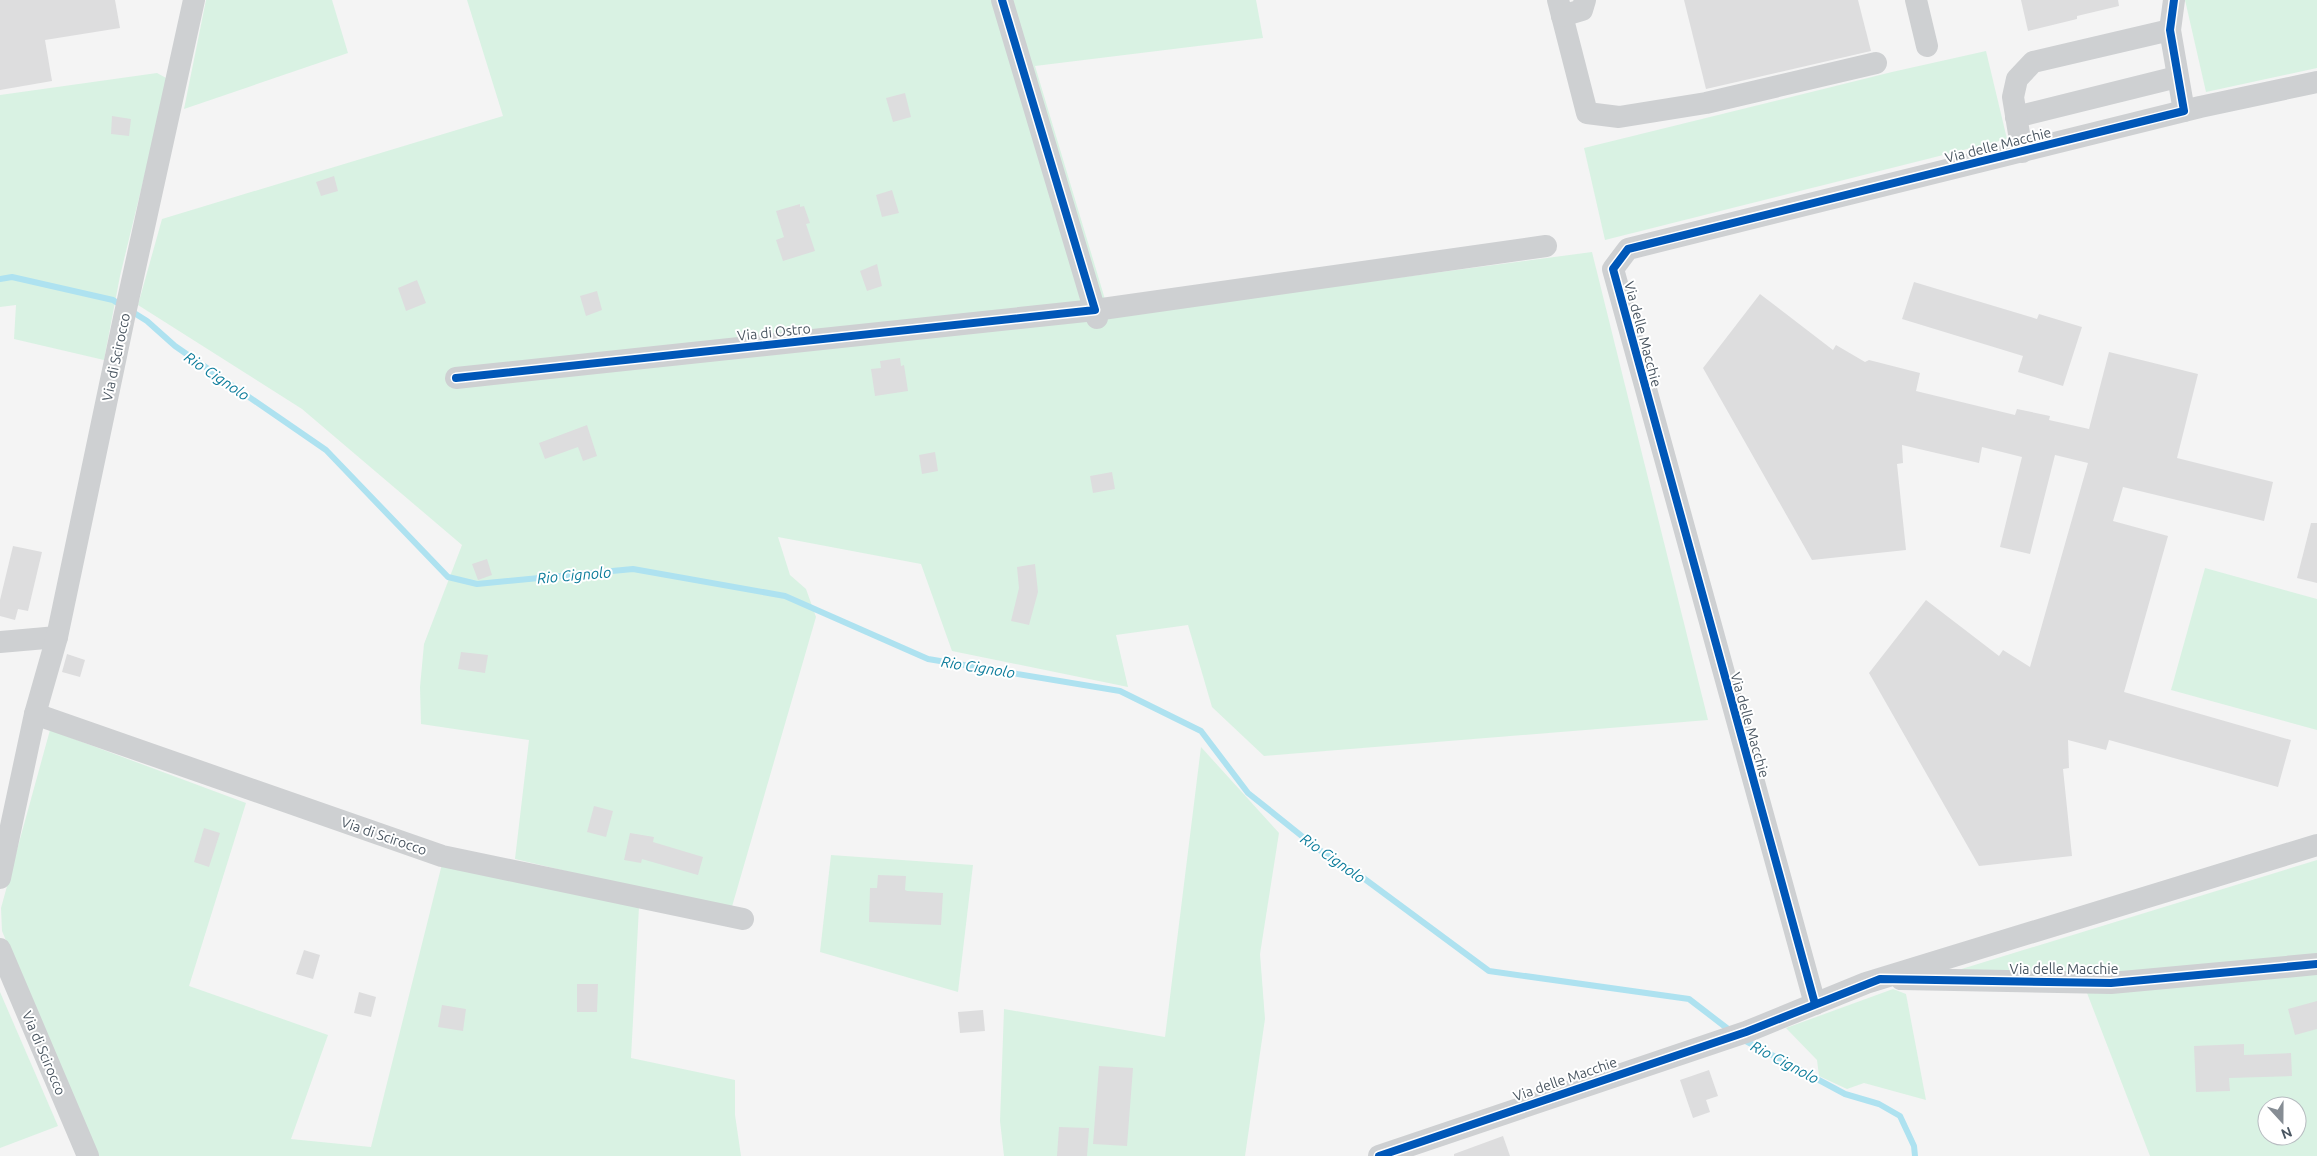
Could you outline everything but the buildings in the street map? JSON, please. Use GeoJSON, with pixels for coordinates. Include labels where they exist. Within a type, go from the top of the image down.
{"type":"FeatureCollection","features":[{"type":"Feature","properties":{"kind":"street"},"geometry":{"type":"LineString","coordinates":[[1002,0],[1096,314]]}},
{"type":"Feature","properties":{"kind":"street"},"geometry":{"type":"LineString","coordinates":[[1585,0],[1582,10],[1560,8],[1588,113],[1619,117],[1706,103],[1876,63]]}},
{"type":"Feature","properties":{"kind":"street"},"geometry":{"type":"LineString","coordinates":[[1916,0],[1927,46]]}},
{"type":"Feature","properties":{"kind":"street"},"geometry":{"type":"LineString","coordinates":[[2174,0],[2170,30],[2184,111]]}},
{"type":"Feature","properties":{"kind":"street","name":"Via di Scirocco"},"geometry":{"type":"LineString","coordinates":[[0,878],[35,714],[62,636],[129,294],[160,202],[172,70],[199,5]]}},
{"type":"Feature","properties":{"kind":"street"},"geometry":{"type":"LineString","coordinates":[[2022,152],[2013,97],[2017,79],[2033,62],[2170,30]]}},
{"type":"Feature","properties":{"kind":"street"},"geometry":{"type":"LineString","coordinates":[[2016,117],[2177,77]]}},
{"type":"Feature","properties":{"kind":"street","name":"Via delle Macchie"},"geometry":{"type":"LineString","coordinates":[[1815,1004],[1613,269],[1628,250],[2184,111],[2317,82]]}},
{"type":"Feature","properties":{"kind":"street","name":"Via di Ostro"},"geometry":{"type":"LineString","coordinates":[[456,378],[1096,314],[1546,246]]}},
{"type":"Feature","properties":{"kind":"street"},"geometry":{"type":"LineString","coordinates":[[0,642],[62,636]]}},
{"type":"Feature","properties":{"kind":"street","name":"Via di Scirocco"},"geometry":{"type":"LineString","coordinates":[[35,714],[442,856],[743,919]]}},
{"type":"Feature","properties":{"kind":"street","name":"Via delle Macchie"},"geometry":{"type":"LineString","coordinates":[[1379,1156],[1746,1032],[1880,979],[2317,845]]}},
{"type":"Feature","properties":{"kind":"street","name":"Via di Scirocco"},"geometry":{"type":"LineString","coordinates":[[0,949],[88,1156]]}},
{"type":"Feature","properties":{"kind":"street","name":"Via delle Macchie"},"geometry":{"type":"LineString","coordinates":[[1880,979],[2111,983],[2317,964]]}},
{"type":"Feature","properties":{"kind":"green space"},"geometry":{"type":"Polygon","coordinates":[[[206,0],[332,0],[348,53],[184,109],[206,0]]]}},
{"type":"Feature","properties":{"kind":"green space"},"geometry":{"type":"Polygon","coordinates":[[[467,0],[1256,0],[1263,38],[1035,66],[1110,316],[1592,252],[1708,720],[1264,756],[1212,707],[1188,625],[1116,635],[1128,687],[952,651],[921,564],[778,537],[790,575],[806,589],[816,617],[731,910],[515,859],[529,740],[421,724],[420,687],[424,644],[462,545],[302,409],[138,305],[162,219],[503,116],[467,0]]]}},
{"type":"Feature","properties":{"kind":"green space"},"geometry":{"type":"Polygon","coordinates":[[[2185,0],[2317,0],[2317,68],[2206,92],[2185,0]]]}},
{"type":"Feature","properties":{"kind":"green space"},"geometry":{"type":"Polygon","coordinates":[[[1986,51],[2007,139],[1605,240],[1584,148],[1892,72],[1986,51]]]}},
{"type":"Feature","properties":{"kind":"green space"},"geometry":{"type":"Polygon","coordinates":[[[157,73],[168,79],[120,276],[104,360],[14,339],[16,305],[0,307],[0,95],[157,73]]]}},
{"type":"Feature","properties":{"kind":"green space"},"geometry":{"type":"Polygon","coordinates":[[[2205,568],[2317,599],[2317,730],[2171,690],[2205,568]]]}},
{"type":"Feature","properties":{"kind":"green space"},"geometry":{"type":"Polygon","coordinates":[[[50,730],[246,803],[189,986],[328,1035],[291,1139],[371,1147],[442,864],[639,907],[631,1058],[735,1080],[735,1115],[741,1156],[96,1156],[2,931],[1,908],[50,730]]]}},
{"type":"Feature","properties":{"kind":"green space"},"geometry":{"type":"Polygon","coordinates":[[[1201,747],[1279,833],[1260,954],[1265,1019],[1245,1156],[1004,1156],[1000,1121],[1004,1009],[1165,1037],[1201,747]]]}},
{"type":"Feature","properties":{"kind":"green space"},"geometry":{"type":"Polygon","coordinates":[[[831,855],[973,865],[958,992],[820,952],[831,855]]]}},
{"type":"Feature","properties":{"kind":"green space"},"geometry":{"type":"Polygon","coordinates":[[[2317,860],[2317,1156],[2150,1156],[2087,993],[1942,975],[2317,860]]]}},
{"type":"Feature","properties":{"kind":"green space"},"geometry":{"type":"Polygon","coordinates":[[[1893,989],[1906,994],[1926,1100],[1864,1083],[1847,1089],[1819,1076],[1817,1060],[1786,1028],[1893,989]]]}},
{"type":"Feature","properties":{"kind":"green space"},"geometry":{"type":"Polygon","coordinates":[[[0,992],[58,1126],[0,1148],[0,992]]]}},
{"type":"Feature","properties":{"kind":"waterway","name":"Rio Cignolo"},"geometry":{"type":"LineString","coordinates":[[0,279],[12,277],[113,300],[122,306]]}},
{"type":"Feature","properties":{"kind":"waterway","name":"Rio Cignolo"},"geometry":{"type":"LineString","coordinates":[[131,311],[147,321],[175,346],[326,450],[448,577],[477,584],[633,569],[785,596],[928,659],[1120,691],[1201,731],[1248,793],[1318,849],[1362,877],[1489,971],[1689,999],[1732,1032]]}},
{"type":"Feature","properties":{"kind":"waterway","name":"Rio Cignolo"},"geometry":{"type":"LineString","coordinates":[[1742,1039],[1845,1094],[1879,1104],[1900,1116],[1914,1146],[1915,1156]]}},
{"type":"Feature","properties":{"kind":"cycle path"},"geometry":{"type":"LineString","coordinates":[[456,378],[1095,310],[1002,0]]}},
{"type":"Feature","properties":{"kind":"cycle path"},"geometry":{"type":"LineString","coordinates":[[1815,1004],[1613,269],[1628,249],[2184,111],[2170,30],[2174,0]]}},
{"type":"Feature","properties":{"kind":"cycle path"},"geometry":{"type":"LineString","coordinates":[[1379,1156],[1746,1032],[1880,979],[2111,983],[2317,964]]}}]}
